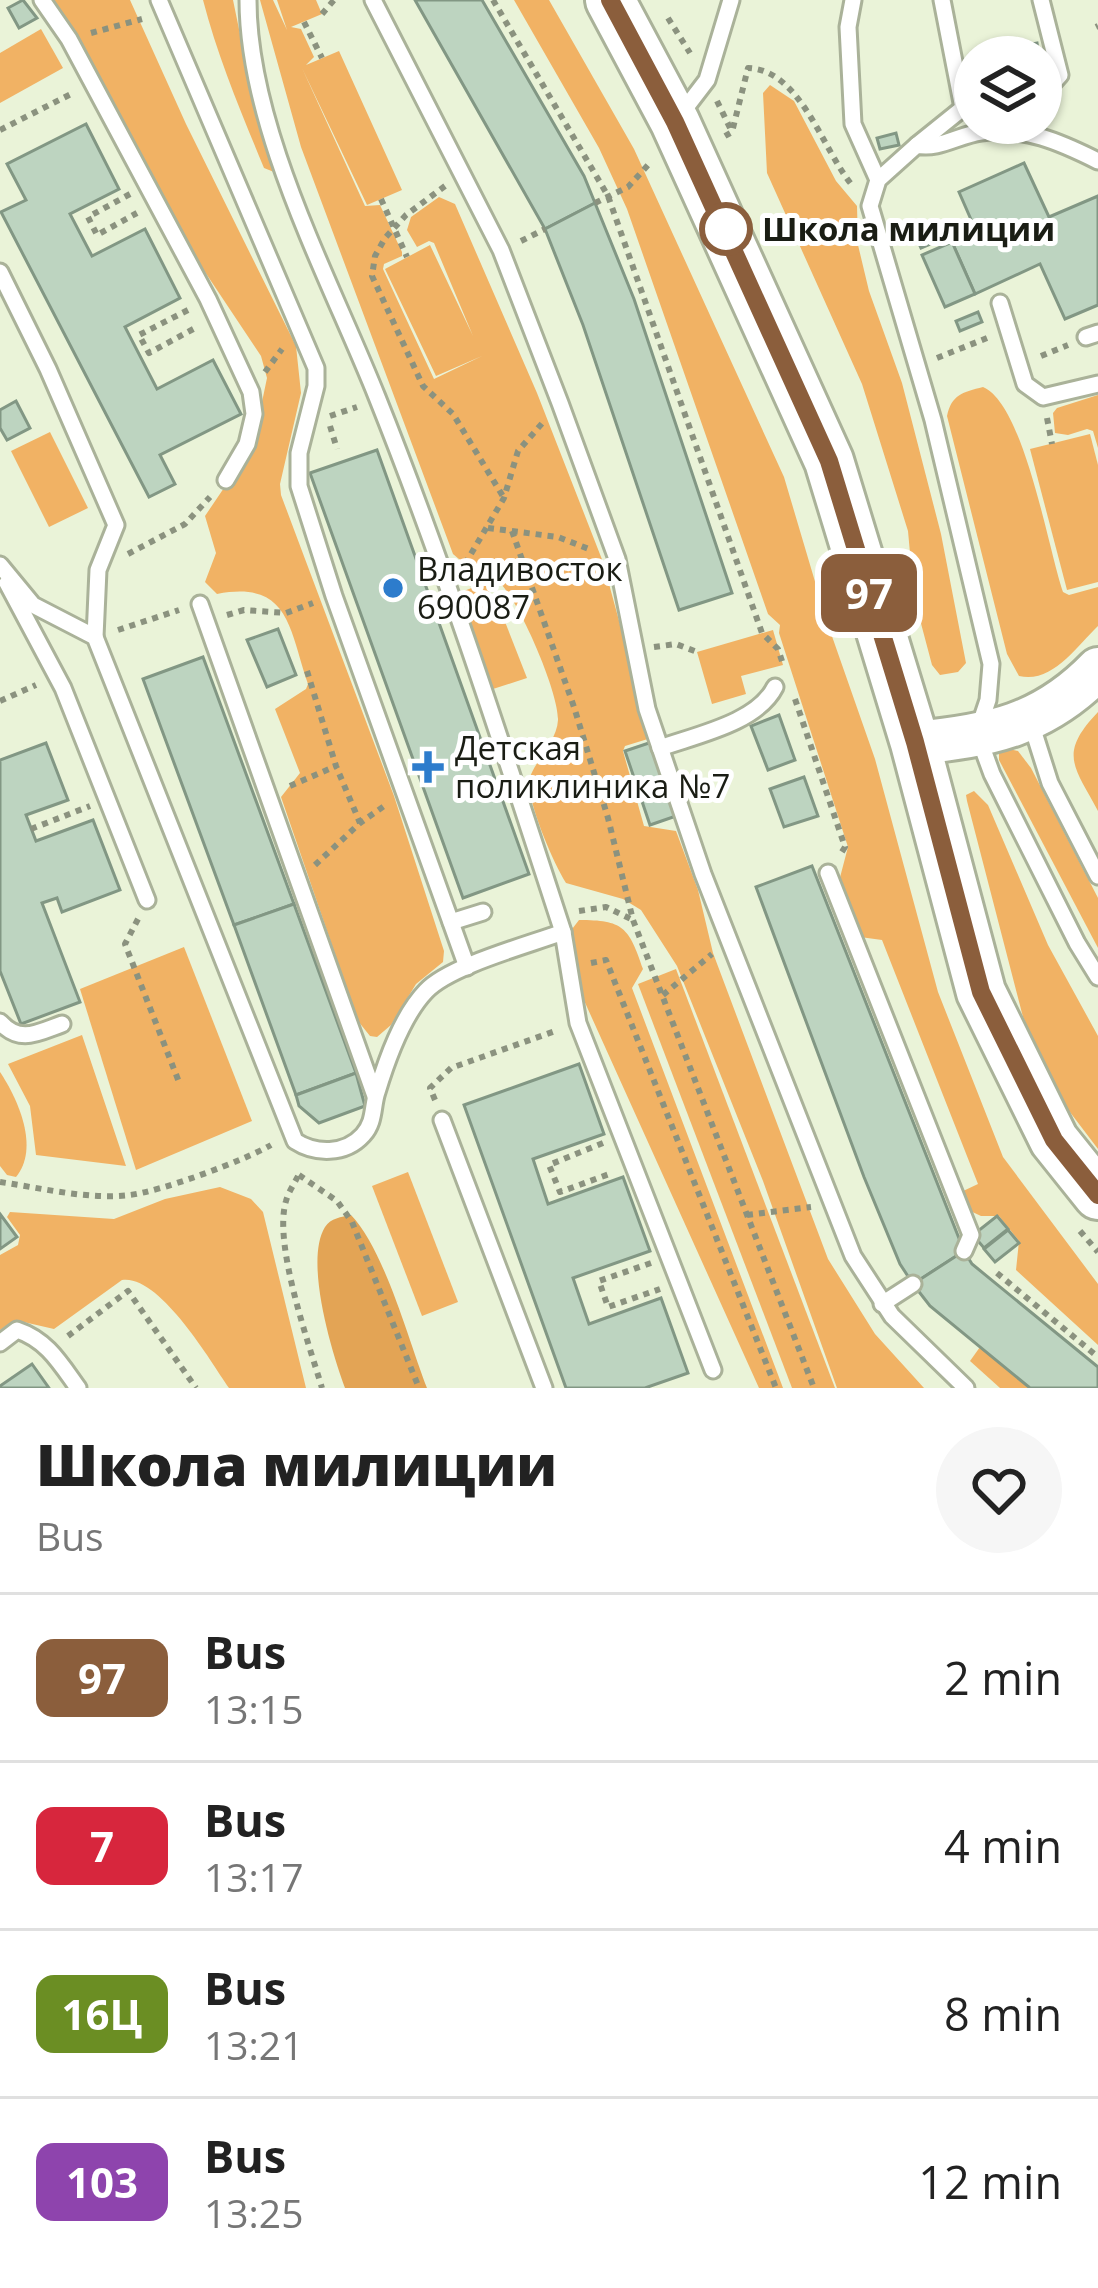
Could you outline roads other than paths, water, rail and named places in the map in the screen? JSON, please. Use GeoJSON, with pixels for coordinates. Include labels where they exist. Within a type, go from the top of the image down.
{"type":"FeatureCollection","features":[{"type":"Feature","properties":{"kind":"main road"},"geometry":{"type":"LineString","coordinates":[[610,0],[663,140],[829,461],[915,742],[981,992],[1054,1140],[1098,1195]]}},
{"type":"Feature","properties":{"kind":"main road"},"geometry":{"type":"LineString","coordinates":[[915,742],[977,734],[1030,720],[1052,710],[1098,669]]}},
{"type":"Feature","properties":{"kind":"lane"},"geometry":{"type":"LineString","coordinates":[[42,0],[69,39],[208,299],[250,392],[254,414],[247,444],[226,479]]}},
{"type":"Feature","properties":{"kind":"lane"},"geometry":{"type":"LineString","coordinates":[[159,0],[316,368],[299,453],[298,486],[467,967]]}},
{"type":"Feature","properties":{"kind":"lane"},"geometry":{"type":"LineString","coordinates":[[248,0],[253,55],[280,159],[378,400],[447,592],[563,932],[578,1023],[713,1370]]}},
{"type":"Feature","properties":{"kind":"lane"},"geometry":{"type":"LineString","coordinates":[[373,0],[501,250],[560,403],[616,559],[647,709],[660,748],[728,940],[853,1256],[883,1304],[966,1388]]}},
{"type":"Feature","properties":{"kind":"lane"},"geometry":{"type":"LineString","coordinates":[[663,140],[707,80],[730,0]]}},
{"type":"Feature","properties":{"kind":"lane"},"geometry":{"type":"LineString","coordinates":[[854,0],[848,27],[854,124],[878,180]]}},
{"type":"Feature","properties":{"kind":"lane"},"geometry":{"type":"LineString","coordinates":[[942,0],[954,47]]}},
{"type":"Feature","properties":{"kind":"lane"},"geometry":{"type":"LineString","coordinates":[[1041,0],[1050,36]]}},
{"type":"Feature","properties":{"kind":"lane"},"geometry":{"type":"LineString","coordinates":[[954,117],[878,180],[870,206],[933,420],[991,664],[988,700],[977,734],[992,774],[1098,977]]}},
{"type":"Feature","properties":{"kind":"lane"},"geometry":{"type":"LineString","coordinates":[[917,145],[929,147],[982,132],[1013,132],[1039,135],[1098,161]]}},
{"type":"Feature","properties":{"kind":"lane"},"geometry":{"type":"LineString","coordinates":[[0,272],[116,525],[98,570],[95,637],[290,1134],[311,1151],[362,1137],[373,1121],[375,1096],[401,1030],[427,989],[467,967],[563,932]]}},
{"type":"Feature","properties":{"kind":"lane"},"geometry":{"type":"LineString","coordinates":[[1000,303],[1025,384],[1042,397],[1098,384]]}},
{"type":"Feature","properties":{"kind":"lane"},"geometry":{"type":"LineString","coordinates":[[0,567],[33,604],[95,637]]}},
{"type":"Feature","properties":{"kind":"lane"},"geometry":{"type":"LineString","coordinates":[[0,567],[55,675],[147,901]]}},
{"type":"Feature","properties":{"kind":"lane"},"geometry":{"type":"LineString","coordinates":[[200,604],[375,1096]]}},
{"type":"Feature","properties":{"kind":"lane"},"geometry":{"type":"LineString","coordinates":[[660,748],[759,706],[776,686]]}},
{"type":"Feature","properties":{"kind":"lane"},"geometry":{"type":"LineString","coordinates":[[1030,720],[1050,783],[1098,876]]}},
{"type":"Feature","properties":{"kind":"lane"},"geometry":{"type":"LineString","coordinates":[[828,873],[971,1235],[964,1252]]}},
{"type":"Feature","properties":{"kind":"lane"},"geometry":{"type":"LineString","coordinates":[[451,922],[483,912]]}},
{"type":"Feature","properties":{"kind":"lane"},"geometry":{"type":"LineString","coordinates":[[0,1022],[21,1037],[62,1024]]}},
{"type":"Feature","properties":{"kind":"lane"},"geometry":{"type":"LineString","coordinates":[[442,1120],[544,1388]]}},
{"type":"Feature","properties":{"kind":"lane"},"geometry":{"type":"LineString","coordinates":[[883,1304],[914,1284]]}},
{"type":"Feature","properties":{"kind":"lane"},"geometry":{"type":"LineString","coordinates":[[0,1343],[17,1330],[33,1335],[50,1349],[78,1388]]}},
{"type":"Feature","properties":{"kind":"place","name":"Школа милиции"},"geometry":{"type":"Point","coordinates":[726,229]}},
{"type":"Feature","properties":{"kind":"place","name":"Владивосток 690087"},"geometry":{"type":"Point","coordinates":[393,588]}},
{"type":"Feature","properties":{"kind":"place","name":"Детская поликлиника №7"},"geometry":{"type":"Point","coordinates":[428,767]}}]}
